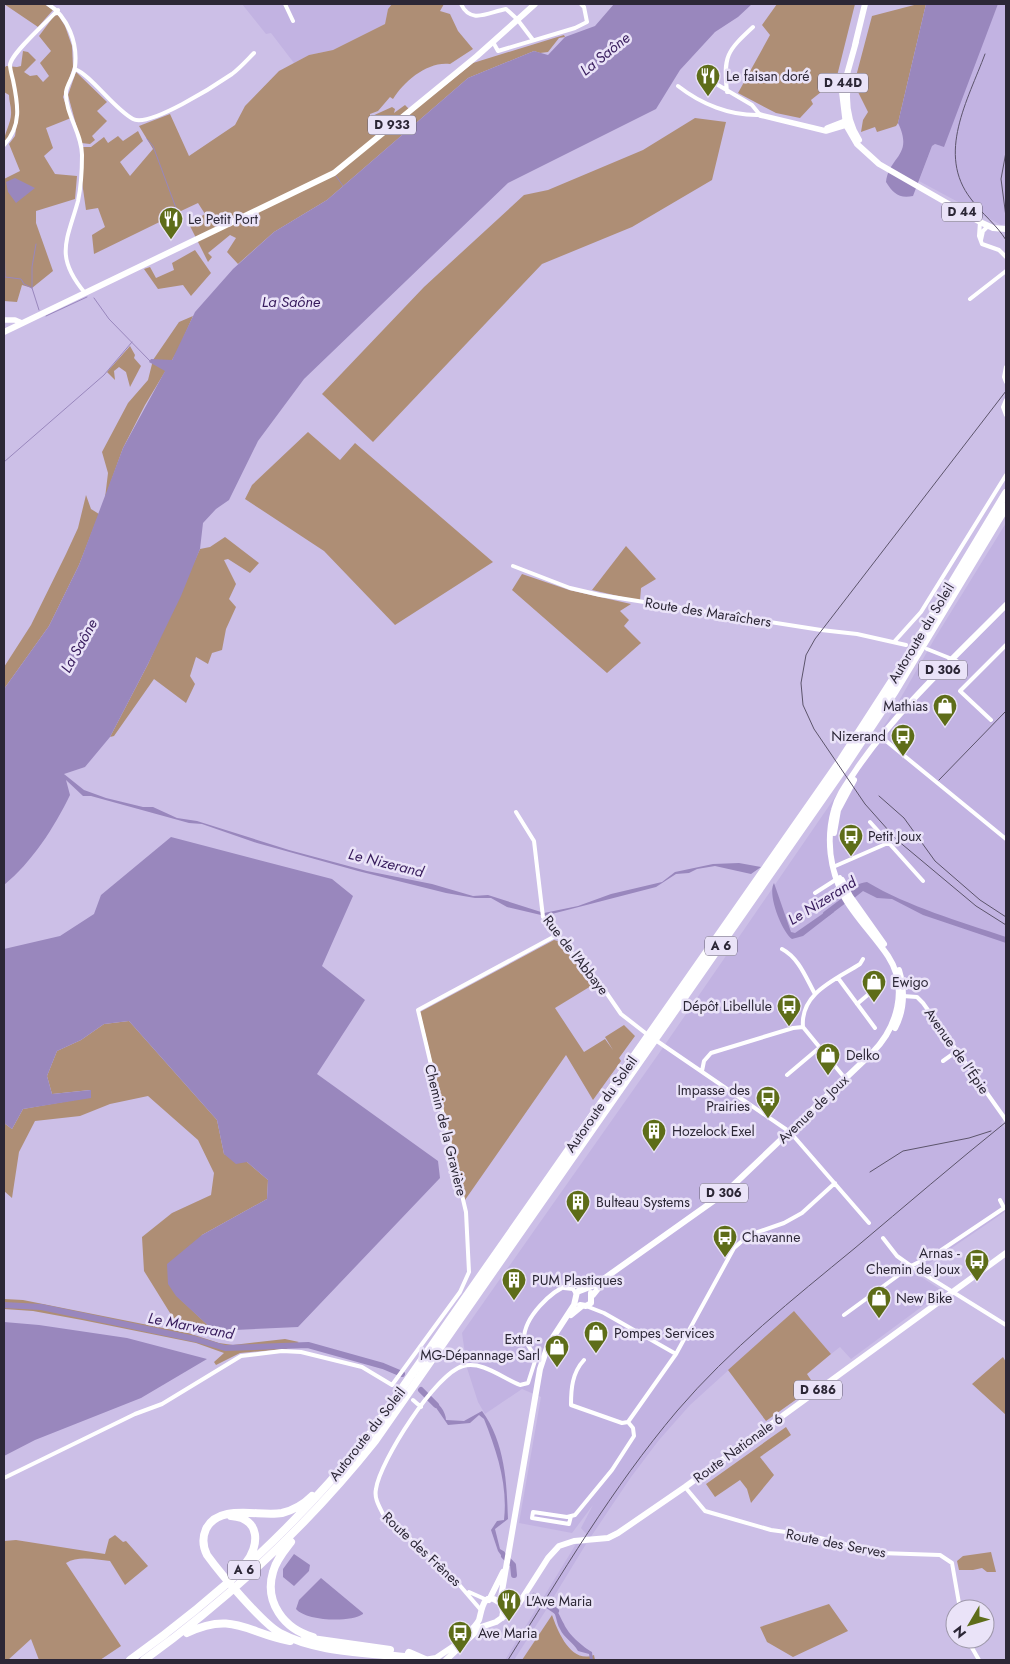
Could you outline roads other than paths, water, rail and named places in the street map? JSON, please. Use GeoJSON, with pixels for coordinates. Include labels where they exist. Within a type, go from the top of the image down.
{"type":"FeatureCollection","features":[{"type":"Feature","properties":{"kind":"highway","name":"Autoroute du Soleil"},"geometry":{"type":"LineString","coordinates":[[130,1660],[230,1584],[299,1517],[344,1466],[419,1366],[841,760],[903,664],[1006,492]]}},
{"type":"Feature","properties":{"kind":"highway","name":"Autoroute du Soleil"},"geometry":{"type":"LineString","coordinates":[[144,1660],[245,1580],[314,1512],[350,1471],[393,1416],[836,780],[895,691],[1006,507]]}},
{"type":"Feature","properties":{"kind":"highway"},"geometry":{"type":"LineString","coordinates":[[310,1643],[276,1631],[204,1549],[204,1535],[213,1520],[229,1514],[279,1513],[294,1509],[304,1503],[344,1466]]}},
{"type":"Feature","properties":{"kind":"highway"},"geometry":{"type":"LineString","coordinates":[[314,1512],[276,1563],[272,1576],[271,1590],[276,1608],[286,1622],[297,1631],[322,1639]]}},
{"type":"Feature","properties":{"kind":"highway"},"geometry":{"type":"LineString","coordinates":[[224,1574],[209,1553],[206,1536],[212,1525],[219,1519],[235,1516],[251,1526],[256,1536],[256,1546],[250,1558],[230,1584]]}},
{"type":"Feature","properties":{"kind":"highway"},"geometry":{"type":"LineString","coordinates":[[242,1594],[280,1630],[299,1637],[407,1653],[429,1660]]}},
{"type":"Feature","properties":{"kind":"highway"},"geometry":{"type":"LineString","coordinates":[[172,1639],[205,1624],[224,1622],[273,1638],[354,1652],[404,1657],[413,1660]]}},
{"type":"Feature","properties":{"kind":"main road","name":"D 933"},"geometry":{"type":"LineString","coordinates":[[4,332],[334,173],[493,42],[535,4]]}},
{"type":"Feature","properties":{"kind":"main road","name":"D 44D"},"geometry":{"type":"LineString","coordinates":[[847,123],[847,89],[865,4]]}},
{"type":"Feature","properties":{"kind":"main road","name":"D 44"},"geometry":{"type":"LineString","coordinates":[[847,123],[860,142],[886,167],[980,222],[988,226],[1005,228]]}},
{"type":"Feature","properties":{"kind":"main road","name":"Avenue de Joux"},"geometry":{"type":"LineString","coordinates":[[584,1306],[599,1287],[728,1195],[882,1047],[893,1032],[900,1018],[903,981],[893,957],[851,903],[838,878],[829,844],[836,803],[845,786],[882,737],[1006,605]]}},
{"type":"Feature","properties":{"kind":"main road","name":"Avenue de Joux"},"geometry":{"type":"LineString","coordinates":[[956,659],[1006,611]]}},
{"type":"Feature","properties":{"kind":"main road","name":"Avenue de Joux"},"geometry":{"type":"LineString","coordinates":[[576,1298],[585,1289],[716,1199],[791,1133]]}},
{"type":"Feature","properties":{"kind":"main road","name":"Route Nationale 6"},"geometry":{"type":"LineString","coordinates":[[502,1618],[516,1608],[548,1558],[559,1546],[574,1541],[608,1538],[685,1486],[1006,1253]]}},
{"type":"Feature","properties":{"kind":"main road"},"geometry":{"type":"LineString","coordinates":[[585,1289],[592,1298]]}},
{"type":"Feature","properties":{"kind":"main road"},"geometry":{"type":"LineString","coordinates":[[446,1660],[478,1630],[502,1618],[504,1612],[501,1604],[506,1565],[543,1357],[576,1298],[584,1306],[571,1315],[550,1348],[535,1403]]}},
{"type":"Feature","properties":{"kind":"main road"},"geometry":{"type":"LineString","coordinates":[[429,1660],[458,1644],[477,1623],[480,1612],[499,1583],[506,1565]]}},
{"type":"Feature","properties":{"kind":"main road"},"geometry":{"type":"LineString","coordinates":[[488,1600],[511,1605],[523,1598]]}},
{"type":"Feature","properties":{"kind":"main road"},"geometry":{"type":"LineString","coordinates":[[480,1612],[483,1620],[489,1623]]}},
{"type":"Feature","properties":{"kind":"street"},"geometry":{"type":"LineString","coordinates":[[48,4],[58,10],[72,35],[75,68],[66,91],[68,106],[81,145],[82,156],[78,200],[65,238],[65,248],[70,271],[85,293]]}},
{"type":"Feature","properties":{"kind":"street"},"geometry":{"type":"LineString","coordinates":[[285,4],[293,22]]}},
{"type":"Feature","properties":{"kind":"street"},"geometry":{"type":"LineString","coordinates":[[461,4],[464,10],[474,16],[481,17],[503,9]]}},
{"type":"Feature","properties":{"kind":"street"},"geometry":{"type":"LineString","coordinates":[[499,4],[517,19],[533,40]]}},
{"type":"Feature","properties":{"kind":"street"},"geometry":{"type":"LineString","coordinates":[[493,42],[498,50],[575,28],[587,22],[582,6]]}},
{"type":"Feature","properties":{"kind":"street"},"geometry":{"type":"LineString","coordinates":[[4,145],[12,136],[17,120],[16,95],[10,64],[16,54],[58,10]]}},
{"type":"Feature","properties":{"kind":"street"},"geometry":{"type":"LineString","coordinates":[[727,92],[724,67],[729,54],[737,42],[753,28]]}},
{"type":"Feature","properties":{"kind":"street"},"geometry":{"type":"LineString","coordinates":[[75,68],[134,120],[149,120],[208,90],[233,73],[254,53]]}},
{"type":"Feature","properties":{"kind":"street"},"geometry":{"type":"LineString","coordinates":[[718,85],[752,105],[760,114]]}},
{"type":"Feature","properties":{"kind":"street"},"geometry":{"type":"LineString","coordinates":[[678,86],[706,105],[750,115],[760,114],[818,130],[847,123]]}},
{"type":"Feature","properties":{"kind":"street"},"geometry":{"type":"LineString","coordinates":[[980,222],[981,240],[985,246],[997,249],[1006,257]]}},
{"type":"Feature","properties":{"kind":"street"},"geometry":{"type":"LineString","coordinates":[[981,240],[983,231],[988,226]]}},
{"type":"Feature","properties":{"kind":"street"},"geometry":{"type":"LineString","coordinates":[[970,299],[1006,271]]}},
{"type":"Feature","properties":{"kind":"street"},"geometry":{"type":"LineString","coordinates":[[5,320],[15,320],[22,323]]}},
{"type":"Feature","properties":{"kind":"street"},"geometry":{"type":"LineString","coordinates":[[5,320],[13,327]]}},
{"type":"Feature","properties":{"kind":"street"},"geometry":{"type":"LineString","coordinates":[[1006,366],[1004,377],[1006,382]]}},
{"type":"Feature","properties":{"kind":"street"},"geometry":{"type":"LineString","coordinates":[[1006,400],[1003,406],[1006,415]]}},
{"type":"Feature","properties":{"kind":"street"},"geometry":{"type":"LineString","coordinates":[[894,642],[926,604],[1006,475]]}},
{"type":"Feature","properties":{"kind":"street","name":"Route des Maraîchers"},"geometry":{"type":"LineString","coordinates":[[513,566],[570,588],[600,595],[857,634],[906,645]]}},
{"type":"Feature","properties":{"kind":"street"},"geometry":{"type":"LineString","coordinates":[[990,720],[960,691],[1006,645]]}},
{"type":"Feature","properties":{"kind":"street"},"geometry":{"type":"LineString","coordinates":[[927,649],[956,659]]}},
{"type":"Feature","properties":{"kind":"street"},"geometry":{"type":"LineString","coordinates":[[882,737],[1006,838]]}},
{"type":"Feature","properties":{"kind":"street","name":"Rue de l'Abbaye"},"geometry":{"type":"LineString","coordinates":[[516,812],[534,841],[543,917],[599,982],[622,1014],[664,1047],[702,1071]]}},
{"type":"Feature","properties":{"kind":"street"},"geometry":{"type":"LineString","coordinates":[[870,822],[923,881]]}},
{"type":"Feature","properties":{"kind":"street"},"geometry":{"type":"LineString","coordinates":[[835,866],[888,844]]}},
{"type":"Feature","properties":{"kind":"street"},"geometry":{"type":"LineString","coordinates":[[815,893],[838,878]]}},
{"type":"Feature","properties":{"kind":"street","name":"Chemin de la Gravière"},"geometry":{"type":"LineString","coordinates":[[4,1478],[126,1418],[162,1404],[241,1356],[282,1351],[301,1352],[362,1368],[392,1385],[460,1292],[469,1272],[466,1212],[418,1010],[557,935]]}},
{"type":"Feature","properties":{"kind":"street"},"geometry":{"type":"LineString","coordinates":[[782,949],[789,953],[801,968],[815,994]]}},
{"type":"Feature","properties":{"kind":"street"},"geometry":{"type":"LineString","coordinates":[[847,1080],[803,1027],[804,1006],[815,994],[860,964],[862,959]]}},
{"type":"Feature","properties":{"kind":"street"},"geometry":{"type":"LineString","coordinates":[[838,978],[876,1028]]}},
{"type":"Feature","properties":{"kind":"street"},"geometry":{"type":"LineString","coordinates":[[857,1004],[876,988]]}},
{"type":"Feature","properties":{"kind":"street","name":"Avenue de l'Épie"},"geometry":{"type":"LineString","coordinates":[[901,996],[917,997],[923,1003],[1006,1120]]}},
{"type":"Feature","properties":{"kind":"street"},"geometry":{"type":"LineString","coordinates":[[803,1027],[792,1028],[712,1053],[704,1061],[702,1071],[791,1133],[869,1223]]}},
{"type":"Feature","properties":{"kind":"street"},"geometry":{"type":"LineString","coordinates":[[788,1075],[820,1048]]}},
{"type":"Feature","properties":{"kind":"street"},"geometry":{"type":"LineString","coordinates":[[943,1061],[957,1051]]}},
{"type":"Feature","properties":{"kind":"street"},"geometry":{"type":"LineString","coordinates":[[584,1360],[578,1366],[572,1385],[571,1404],[622,1423],[628,1422],[676,1354],[734,1248],[749,1235],[784,1223],[802,1213],[835,1182]]}},
{"type":"Feature","properties":{"kind":"street"},"geometry":{"type":"LineString","coordinates":[[844,1314],[911,1266],[937,1253],[1004,1208],[1000,1200]]}},
{"type":"Feature","properties":{"kind":"street"},"geometry":{"type":"LineString","coordinates":[[883,1238],[897,1256],[911,1266],[951,1293],[1006,1325]]}},
{"type":"Feature","properties":{"kind":"street"},"geometry":{"type":"LineString","coordinates":[[562,1288],[570,1284],[585,1289]]}},
{"type":"Feature","properties":{"kind":"street"},"geometry":{"type":"LineString","coordinates":[[562,1288],[572,1288],[576,1298]]}},
{"type":"Feature","properties":{"kind":"street","name":"Route des Frênes"},"geometry":{"type":"LineString","coordinates":[[480,1612],[465,1589],[383,1514],[376,1502],[375,1490],[389,1454],[401,1433],[448,1373],[466,1366],[484,1368],[520,1385],[528,1383],[536,1358],[524,1341],[524,1332],[542,1303],[562,1288]]}},
{"type":"Feature","properties":{"kind":"street"},"geometry":{"type":"LineString","coordinates":[[592,1298],[604,1313]]}},
{"type":"Feature","properties":{"kind":"street"},"geometry":{"type":"LineString","coordinates":[[584,1306],[604,1313],[676,1354]]}},
{"type":"Feature","properties":{"kind":"street"},"geometry":{"type":"LineString","coordinates":[[413,1400],[422,1407]]}},
{"type":"Feature","properties":{"kind":"street"},"geometry":{"type":"LineString","coordinates":[[571,1516],[569,1524],[532,1518],[533,1512],[575,1515],[612,1470],[634,1436],[628,1422]]}},
{"type":"Feature","properties":{"kind":"street","name":"Route des Serves"},"geometry":{"type":"LineString","coordinates":[[685,1486],[702,1510],[762,1527],[802,1534],[880,1553],[940,1555],[952,1563],[958,1599]]}},
{"type":"Feature","properties":{"kind":"street","name":"Route des Frênes"},"geometry":{"type":"LineString","coordinates":[[465,1589],[488,1600]]}},
{"type":"Feature","properties":{"kind":"street"},"geometry":{"type":"LineString","coordinates":[[973,1649],[979,1660]]}},
{"type":"Feature","properties":{"kind":"water","name":"La Saône"},"geometry":{"type":"Polygon","coordinates":[[[614,4],[752,4],[738,17],[715,32],[680,70],[656,109],[508,183],[304,379],[258,441],[229,500],[216,509],[203,523],[200,549],[181,596],[110,737],[85,767],[64,774],[84,790],[106,798],[143,807],[153,807],[177,818],[197,821],[289,850],[367,871],[432,884],[473,896],[488,895],[541,912],[541,915],[507,907],[491,898],[475,898],[446,893],[358,871],[257,843],[202,824],[189,823],[91,796],[83,796],[66,780],[70,795],[57,820],[42,844],[24,866],[4,885],[4,689],[49,626],[79,565],[123,448],[165,371],[149,362],[151,359],[172,360],[195,312],[233,269],[274,232],[327,200],[468,78],[534,51],[548,55],[565,37],[595,26],[614,4]]]}},
{"type":"Feature","properties":{"kind":"water"},"geometry":{"type":"Polygon","coordinates":[[[926,4],[998,4],[944,147],[935,144],[932,146],[913,196],[904,197],[894,192],[886,182],[891,166],[902,149],[902,134],[898,123],[926,4]]]}},
{"type":"Feature","properties":{"kind":"water"},"geometry":{"type":"Polygon","coordinates":[[[15,178],[35,188],[16,203],[8,192],[6,182],[15,178]]]}},
{"type":"Feature","properties":{"kind":"water"},"geometry":{"type":"Polygon","coordinates":[[[171,837],[332,879],[353,896],[322,966],[365,1000],[317,1074],[438,1161],[440,1178],[298,1327],[214,1331],[176,1296],[168,1284],[167,1264],[202,1235],[267,1199],[268,1180],[247,1162],[236,1164],[224,1154],[217,1120],[129,1021],[104,1024],[81,1040],[57,1051],[47,1076],[52,1094],[91,1090],[91,1098],[23,1109],[12,1129],[4,1123],[4,949],[60,936],[94,914],[101,895],[171,837]]]}},
{"type":"Feature","properties":{"kind":"water"},"geometry":{"type":"Polygon","coordinates":[[[739,863],[761,867],[751,874],[715,866],[697,869],[689,873],[676,874],[656,887],[544,916],[544,913],[578,906],[611,894],[662,882],[675,872],[713,864],[739,863]]]}},
{"type":"Feature","properties":{"kind":"water"},"geometry":{"type":"Polygon","coordinates":[[[867,882],[917,906],[1006,937],[1006,943],[923,915],[892,899],[877,898],[863,891],[853,899],[849,894],[852,889],[859,884],[867,882]]]}},
{"type":"Feature","properties":{"kind":"water"},"geometry":{"type":"Polygon","coordinates":[[[774,883],[791,932],[795,933],[831,908],[834,912],[803,936],[792,939],[784,929],[774,904],[772,888],[774,883]]]}},
{"type":"Feature","properties":{"kind":"water"},"geometry":{"type":"Polygon","coordinates":[[[4,1322],[39,1325],[127,1338],[207,1359],[141,1398],[35,1440],[4,1456],[4,1322]]]}},
{"type":"Feature","properties":{"kind":"water"},"geometry":{"type":"Polygon","coordinates":[[[430,1399],[441,1407],[446,1420],[464,1421],[482,1411],[496,1436],[507,1492],[508,1519],[495,1529],[500,1549],[505,1552],[503,1558],[498,1551],[491,1530],[497,1521],[504,1520],[503,1481],[497,1456],[484,1419],[479,1415],[470,1423],[448,1425],[430,1399]]]}},
{"type":"Feature","properties":{"kind":"water"},"geometry":{"type":"Polygon","coordinates":[[[294,1554],[310,1565],[309,1571],[294,1586],[283,1577],[283,1569],[294,1554]]]}},
{"type":"Feature","properties":{"kind":"water"},"geometry":{"type":"Polygon","coordinates":[[[321,1578],[363,1614],[339,1620],[309,1616],[296,1609],[299,1600],[321,1578]]]}},
{"type":"Feature","properties":{"kind":"water"},"geometry":{"type":"Polygon","coordinates":[[[551,1605],[557,1611],[572,1636],[592,1652],[593,1660],[590,1660],[589,1654],[578,1651],[564,1635],[558,1626],[554,1612],[549,1608],[551,1605]]]}},
{"type":"Feature","properties":{"kind":"waterway"},"geometry":{"type":"LineString","coordinates":[[147,139],[153,146],[176,208]]}},
{"type":"Feature","properties":{"kind":"waterway"},"geometry":{"type":"LineString","coordinates":[[336,176],[343,186]]}},
{"type":"Feature","properties":{"kind":"waterway"},"geometry":{"type":"LineString","coordinates":[[4,241],[5,277]]}},
{"type":"Feature","properties":{"kind":"waterway"},"geometry":{"type":"LineString","coordinates":[[32,288],[32,267],[36,244]]}},
{"type":"Feature","properties":{"kind":"waterway"},"geometry":{"type":"LineString","coordinates":[[5,277],[21,279],[24,284],[32,288],[39,310]]}},
{"type":"Feature","properties":{"kind":"waterway"},"geometry":{"type":"LineString","coordinates":[[46,316],[87,297]]}},
{"type":"Feature","properties":{"kind":"waterway"},"geometry":{"type":"LineString","coordinates":[[94,298],[109,319],[150,361]]}},
{"type":"Feature","properties":{"kind":"waterway"},"geometry":{"type":"LineString","coordinates":[[4,462],[104,375],[132,342]]}},
{"type":"Feature","properties":{"kind":"waterway","name":"Le Nizerand"},"geometry":{"type":"LineString","coordinates":[[826,914],[850,896]]}},
{"type":"Feature","properties":{"kind":"waterway","name":"Le Marverand"},"geometry":{"type":"LineString","coordinates":[[4,1305],[41,1307],[195,1339],[225,1348],[308,1345],[383,1366],[402,1374]]}},
{"type":"Feature","properties":{"kind":"waterway","name":"Le Marverand"},"geometry":{"type":"LineString","coordinates":[[421,1390],[436,1405]]}},
{"type":"Feature","properties":{"kind":"waterway","name":"Le Marverand"},"geometry":{"type":"LineString","coordinates":[[504,1556],[513,1565],[514,1575]]}},
{"type":"Feature","properties":{"kind":"waterway","name":"Le Marverand"},"geometry":{"type":"LineString","coordinates":[[534,1596],[556,1611]]}},
{"type":"Feature","properties":{"kind":"railway"},"geometry":{"type":"LineString","coordinates":[[985,54],[958,127],[956,164],[961,182],[971,199],[1006,240]]}},
{"type":"Feature","properties":{"kind":"railway"},"geometry":{"type":"LineString","coordinates":[[1006,152],[1001,179],[1006,217]]}},
{"type":"Feature","properties":{"kind":"railway"},"geometry":{"type":"LineString","coordinates":[[1006,391],[815,639],[806,655],[801,683],[803,705],[814,729],[865,804],[897,840],[976,906],[1006,925]]}},
{"type":"Feature","properties":{"kind":"railway"},"geometry":{"type":"LineString","coordinates":[[939,780],[1006,711]]}},
{"type":"Feature","properties":{"kind":"railway"},"geometry":{"type":"LineString","coordinates":[[879,796],[904,818],[935,861],[980,900],[1006,917]]}},
{"type":"Feature","properties":{"kind":"railway"},"geometry":{"type":"LineString","coordinates":[[508,1660],[609,1501],[653,1440],[697,1388],[785,1306],[1006,1122]]}},
{"type":"Feature","properties":{"kind":"railway"},"geometry":{"type":"LineString","coordinates":[[870,1172],[903,1151],[969,1138],[991,1131]]}},
{"type":"Feature","properties":{"kind":"place","name":"Le faisan doré"},"geometry":{"type":"Point","coordinates":[708,97]}},
{"type":"Feature","properties":{"kind":"place","name":"Le Petit Port"},"geometry":{"type":"Point","coordinates":[171,240]}},
{"type":"Feature","properties":{"kind":"place","name":"Mathias"},"geometry":{"type":"Point","coordinates":[945,727]}},
{"type":"Feature","properties":{"kind":"place","name":"Nizerand"},"geometry":{"type":"Point","coordinates":[903,757]}},
{"type":"Feature","properties":{"kind":"place","name":"Petit Joux"},"geometry":{"type":"Point","coordinates":[851,857]}},
{"type":"Feature","properties":{"kind":"place","name":"Ewigo"},"geometry":{"type":"Point","coordinates":[874,1003]}},
{"type":"Feature","properties":{"kind":"place","name":"Dépôt Libellule"},"geometry":{"type":"Point","coordinates":[789,1027]}},
{"type":"Feature","properties":{"kind":"place","name":"Delko"},"geometry":{"type":"Point","coordinates":[828,1076]}},
{"type":"Feature","properties":{"kind":"place","name":"Impasse des Prairies"},"geometry":{"type":"Point","coordinates":[768,1119]}},
{"type":"Feature","properties":{"kind":"place","name":"Hozelock Exel"},"geometry":{"type":"Point","coordinates":[654,1152]}},
{"type":"Feature","properties":{"kind":"place","name":"Bulteau Systems"},"geometry":{"type":"Point","coordinates":[578,1223]}},
{"type":"Feature","properties":{"kind":"place","name":"Chavanne"},"geometry":{"type":"Point","coordinates":[725,1258]}},
{"type":"Feature","properties":{"kind":"place","name":"Arnas - Chemin de Joux"},"geometry":{"type":"Point","coordinates":[977,1282]}},
{"type":"Feature","properties":{"kind":"place","name":"PUM Plastiques"},"geometry":{"type":"Point","coordinates":[514,1301]}},
{"type":"Feature","properties":{"kind":"place","name":"New Bike"},"geometry":{"type":"Point","coordinates":[879,1319]}},
{"type":"Feature","properties":{"kind":"place","name":"Pompes Services"},"geometry":{"type":"Point","coordinates":[596,1354]}},
{"type":"Feature","properties":{"kind":"place","name":"Extra - MG-Dépannage Sarl"},"geometry":{"type":"Point","coordinates":[557,1368]}},
{"type":"Feature","properties":{"kind":"place","name":"L'Ave Maria"},"geometry":{"type":"Point","coordinates":[509,1622]}},
{"type":"Feature","properties":{"kind":"place","name":"Ave Maria"},"geometry":{"type":"Point","coordinates":[460,1654]}}]}
